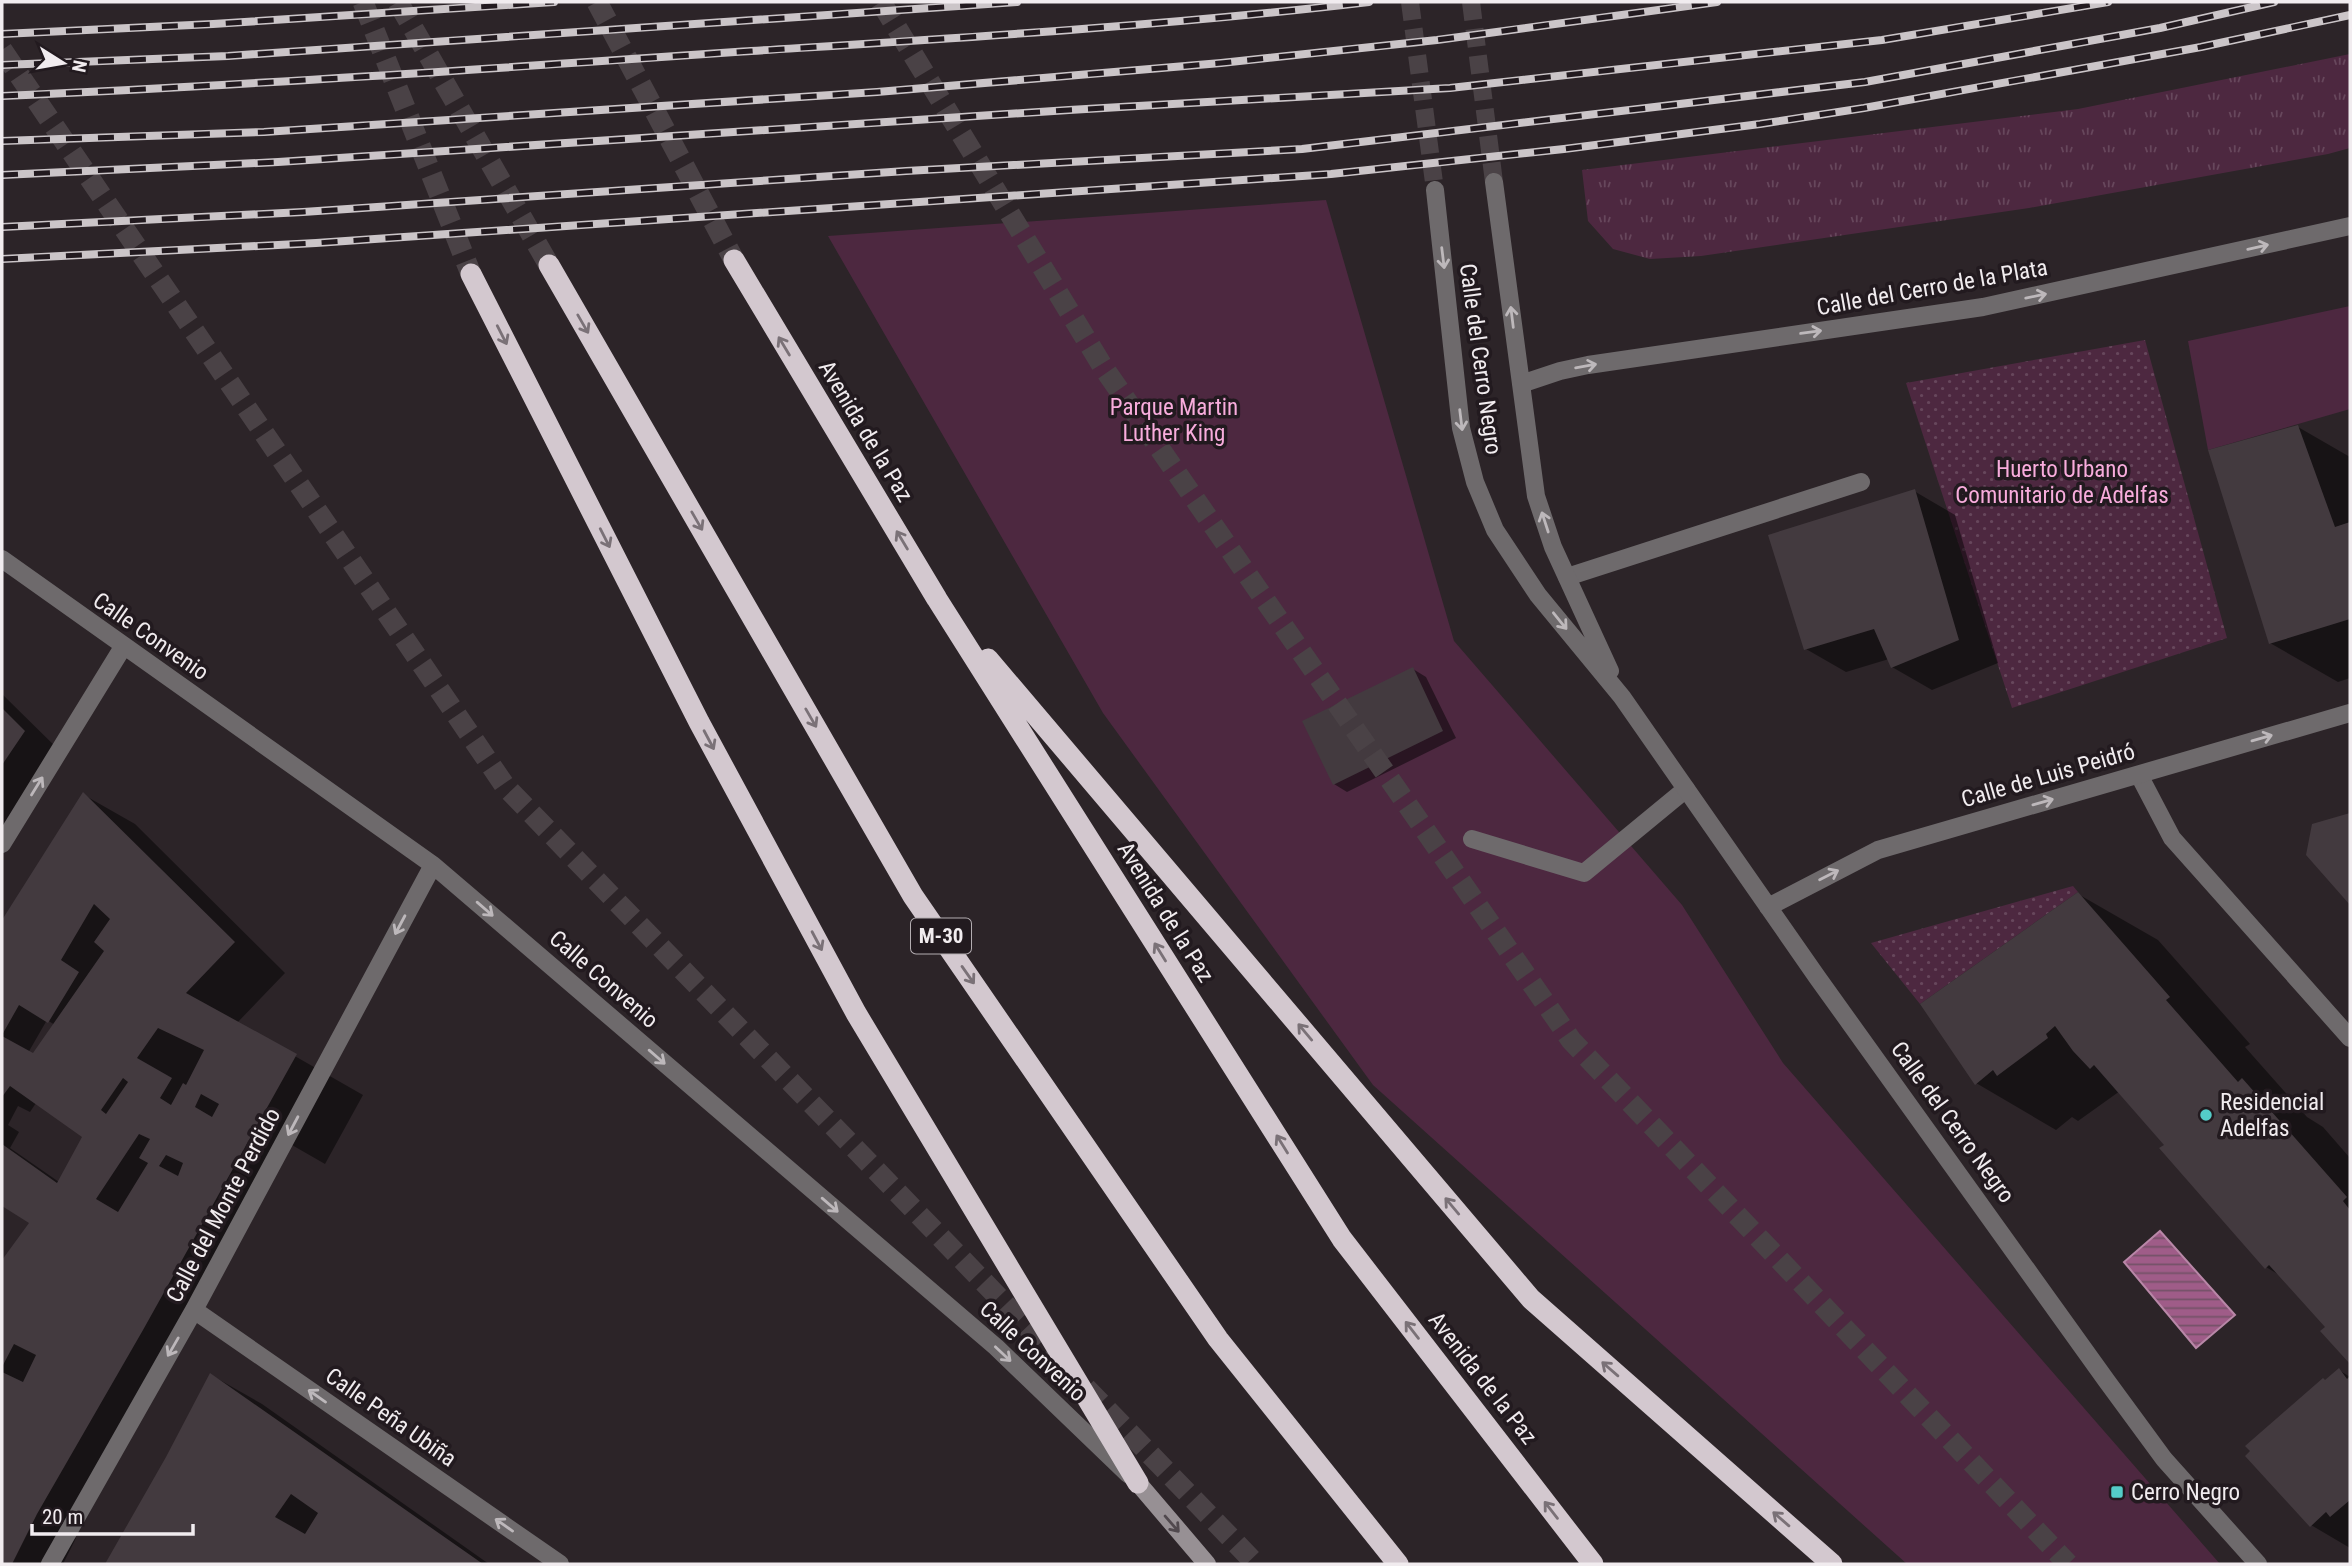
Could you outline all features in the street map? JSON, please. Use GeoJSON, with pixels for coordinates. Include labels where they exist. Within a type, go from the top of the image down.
{"type":"FeatureCollection","features":[{"type":"Feature","properties":{"kind":"highway","name":"Avenida de la Paz"},"geometry":{"type":"LineString","coordinates":[[734,260],[937,599],[1342,1239],[1593,1564]]}},
{"type":"Feature","properties":{"kind":"highway","name":"M-30"},"geometry":{"type":"LineString","coordinates":[[549,265],[913,896],[1218,1339],[1398,1564]]}},
{"type":"Feature","properties":{"kind":"highway"},"geometry":{"type":"LineString","coordinates":[[471,274],[699,723],[856,1013],[1138,1483]]}},
{"type":"Feature","properties":{"kind":"highway"},"geometry":{"type":"LineString","coordinates":[[937,599],[1531,1299],[1832,1564]]}},
{"type":"Feature","properties":{"kind":"main road"},"geometry":{"type":"LineString","coordinates":[[1138,1483],[1207,1564]]}},
{"type":"Feature","properties":{"kind":"street","name":"Calle del Cerro Negro"},"geometry":{"type":"LineString","coordinates":[[1494,182],[1536,496],[1553,547],[1584,620],[1622,696]]}},
{"type":"Feature","properties":{"kind":"street","name":"Calle del Cerro Negro"},"geometry":{"type":"LineString","coordinates":[[1435,190],[1461,428],[1475,482],[1495,530],[1538,594],[1622,696],[1768,907],[2164,1459],[2258,1564]]}},
{"type":"Feature","properties":{"kind":"street","name":"Calle del Cerro de la Plata"},"geometry":{"type":"LineString","coordinates":[[1521,384],[1588,365],[1983,307],[2350,226]]}},
{"type":"Feature","properties":{"kind":"street"},"geometry":{"type":"LineString","coordinates":[[1567,577],[1861,482]]}},
{"type":"Feature","properties":{"kind":"street","name":"Calle Convenio"},"geometry":{"type":"LineString","coordinates":[[2,559],[433,865],[996,1347],[1138,1483]]}},
{"type":"Feature","properties":{"kind":"street"},"geometry":{"type":"LineString","coordinates":[[2,844],[123,647]]}},
{"type":"Feature","properties":{"kind":"street","name":"Calle de Luis Peidró"},"geometry":{"type":"LineString","coordinates":[[1768,907],[1878,850],[2350,713]]}},
{"type":"Feature","properties":{"kind":"street"},"geometry":{"type":"LineString","coordinates":[[2139,775],[2172,838],[2350,1038]]}},
{"type":"Feature","properties":{"kind":"street"},"geometry":{"type":"LineString","coordinates":[[1472,839],[1584,873],[1686,789]]}},
{"type":"Feature","properties":{"kind":"street","name":"Calle del Monte Perdido"},"geometry":{"type":"LineString","coordinates":[[50,1564],[194,1310],[433,865]]}},
{"type":"Feature","properties":{"kind":"street","name":"Calle Peña Ubiña"},"geometry":{"type":"LineString","coordinates":[[194,1310],[560,1564]]}},
{"type":"Feature","properties":{"kind":"green space"},"geometry":{"type":"Polygon","coordinates":[[[2350,54],[2350,148],[2328,154],[2029,208],[1701,256],[1650,259],[1613,249],[1588,221],[1582,170],[2078,109],[2350,54]]]}},
{"type":"Feature","properties":{"kind":"green space","name":"Parque Martin Luther King"},"geometry":{"type":"Polygon","coordinates":[[[1326,200],[1454,641],[1682,905],[1783,1063],[2220,1564],[1907,1564],[1373,1085],[1103,713],[828,236],[1326,200]]]}},
{"type":"Feature","properties":{"kind":"green space"},"geometry":{"type":"Polygon","coordinates":[[[2350,306],[2350,409],[2208,450],[2188,341],[2350,306]]]}},
{"type":"Feature","properties":{"kind":"green space","name":"Huerto Urbano Comunitario de Adelfas"},"geometry":{"type":"Polygon","coordinates":[[[2145,340],[2227,638],[2012,708],[1906,383],[2145,340]]]}},
{"type":"Feature","properties":{"kind":"green space"},"geometry":{"type":"Polygon","coordinates":[[[2073,886],[2078,892],[1920,1004],[1871,943],[2073,886]]]}},
{"type":"Feature","properties":{"kind":"shaded area"},"geometry":{"type":"Polygon","coordinates":[[[2160,1231],[2235,1315],[2196,1348],[2124,1262],[2160,1231]]]}},
{"type":"Feature","properties":{"kind":"building"},"geometry":{"type":"Polygon","coordinates":[[[2298,425],[2335,527],[2350,522],[2350,619],[2269,644],[2208,450],[2298,425]]]}},
{"type":"Feature","properties":{"kind":"building"},"geometry":{"type":"Polygon","coordinates":[[[1915,489],[1959,640],[1891,668],[1874,629],[1804,650],[1768,535],[1915,489]]]}},
{"type":"Feature","properties":{"kind":"building"},"geometry":{"type":"Polygon","coordinates":[[[1413,667],[1443,731],[1333,785],[1302,721],[1413,667]]]}},
{"type":"Feature","properties":{"kind":"building"},"geometry":{"type":"Polygon","coordinates":[[[2,708],[25,731],[2,765],[2,708]]]}},
{"type":"Feature","properties":{"kind":"building"},"geometry":{"type":"Polygon","coordinates":[[[83,792],[235,942],[186,993],[297,1054],[37,1514],[12,1564],[2,1564],[2,1372],[23,1382],[36,1355],[14,1344],[2,1367],[2,1260],[29,1223],[2,1206],[2,1144],[57,1183],[82,1137],[10,1086],[2,1097],[2,1036],[33,1053],[104,951],[94,942],[110,919],[94,904],[61,960],[79,972],[48,1023],[19,1005],[2,1035],[2,920],[83,792]],[[158,1028],[137,1058],[172,1078],[160,1098],[171,1105],[183,1083],[186,1085],[204,1050],[158,1028]],[[123,1078],[101,1110],[106,1114],[128,1082],[123,1078]],[[201,1094],[195,1107],[212,1117],[219,1104],[201,1094]],[[139,1134],[96,1199],[118,1212],[148,1163],[139,1158],[150,1139],[139,1134]],[[166,1155],[159,1166],[178,1176],[183,1163],[166,1155]]]}},
{"type":"Feature","properties":{"kind":"building"},"geometry":{"type":"Polygon","coordinates":[[[2350,813],[2350,905],[2306,855],[2312,824],[2350,813]]]}},
{"type":"Feature","properties":{"kind":"building","name":"Residencial Adelfas"},"geometry":{"type":"Polygon","coordinates":[[[2078,892],[2170,997],[2166,1000],[2238,1082],[2242,1078],[2347,1197],[2343,1201],[2350,1210],[2350,1364],[2320,1331],[2325,1327],[2269,1265],[2265,1269],[2159,1148],[2164,1145],[2094,1065],[2090,1069],[2073,1051],[2055,1026],[2046,1034],[2048,1038],[1997,1076],[1993,1070],[1975,1085],[1920,1004],[2078,892]]]}},
{"type":"Feature","properties":{"kind":"building"},"geometry":{"type":"Polygon","coordinates":[[[2339,1368],[2347,1379],[2350,1376],[2350,1500],[2330,1517],[2326,1512],[2310,1527],[2245,1456],[2250,1451],[2245,1446],[2323,1378],[2325,1380],[2339,1368]]]}},
{"type":"Feature","properties":{"kind":"building"},"geometry":{"type":"Polygon","coordinates":[[[210,1373],[483,1564],[105,1564],[210,1373]],[[291,1494],[275,1517],[305,1534],[318,1513],[291,1494]]]}},
{"type":"Feature","properties":{"kind":"tunnel"},"geometry":{"type":"LineString","coordinates":[[363,2],[471,274]]}},
{"type":"Feature","properties":{"kind":"tunnel"},"geometry":{"type":"LineString","coordinates":[[398,2],[549,265]]}},
{"type":"Feature","properties":{"kind":"tunnel"},"geometry":{"type":"LineString","coordinates":[[597,2],[734,260]]}},
{"type":"Feature","properties":{"kind":"tunnel"},"geometry":{"type":"LineString","coordinates":[[881,2],[1103,367],[1571,1040],[2068,1564]]}},
{"type":"Feature","properties":{"kind":"tunnel"},"geometry":{"type":"LineString","coordinates":[[1410,2],[1435,190]]}},
{"type":"Feature","properties":{"kind":"tunnel"},"geometry":{"type":"LineString","coordinates":[[1471,2],[1494,182]]}},
{"type":"Feature","properties":{"kind":"tunnel"},"geometry":{"type":"LineString","coordinates":[[2,50],[505,786],[1061,1362]]}},
{"type":"Feature","properties":{"kind":"tunnel"},"geometry":{"type":"LineString","coordinates":[[1086,1388],[1256,1564]]}},
{"type":"Feature","properties":{"kind":"railway"},"geometry":{"type":"LineString","coordinates":[[2,34],[213,24],[554,2]]}},
{"type":"Feature","properties":{"kind":"railway"},"geometry":{"type":"LineString","coordinates":[[2,65],[228,56],[1017,2]]}},
{"type":"Feature","properties":{"kind":"railway"},"geometry":{"type":"LineString","coordinates":[[2,96],[376,76],[983,36],[1138,25],[1369,2]]}},
{"type":"Feature","properties":{"kind":"railway"},"geometry":{"type":"LineString","coordinates":[[2,141],[264,132],[877,92],[1221,63],[1437,40],[1717,2]]}},
{"type":"Feature","properties":{"kind":"railway"},"geometry":{"type":"LineString","coordinates":[[2,175],[278,162],[1450,88],[1882,40],[2108,2]]}},
{"type":"Feature","properties":{"kind":"railway"},"geometry":{"type":"LineString","coordinates":[[2,227],[303,212],[906,171],[1302,149],[1865,82],[2160,28],[2274,2]]}},
{"type":"Feature","properties":{"kind":"railway"},"geometry":{"type":"LineString","coordinates":[[2,259],[316,243],[1331,174],[1564,149],[1864,108],[2201,47],[2350,15]]}},
{"type":"Feature","properties":{"kind":"place","name":"Residencial Adelfas"},"geometry":{"type":"Point","coordinates":[2206,1115]}},
{"type":"Feature","properties":{"kind":"place","name":"Cerro Negro"},"geometry":{"type":"Point","coordinates":[2117,1492]}}]}
